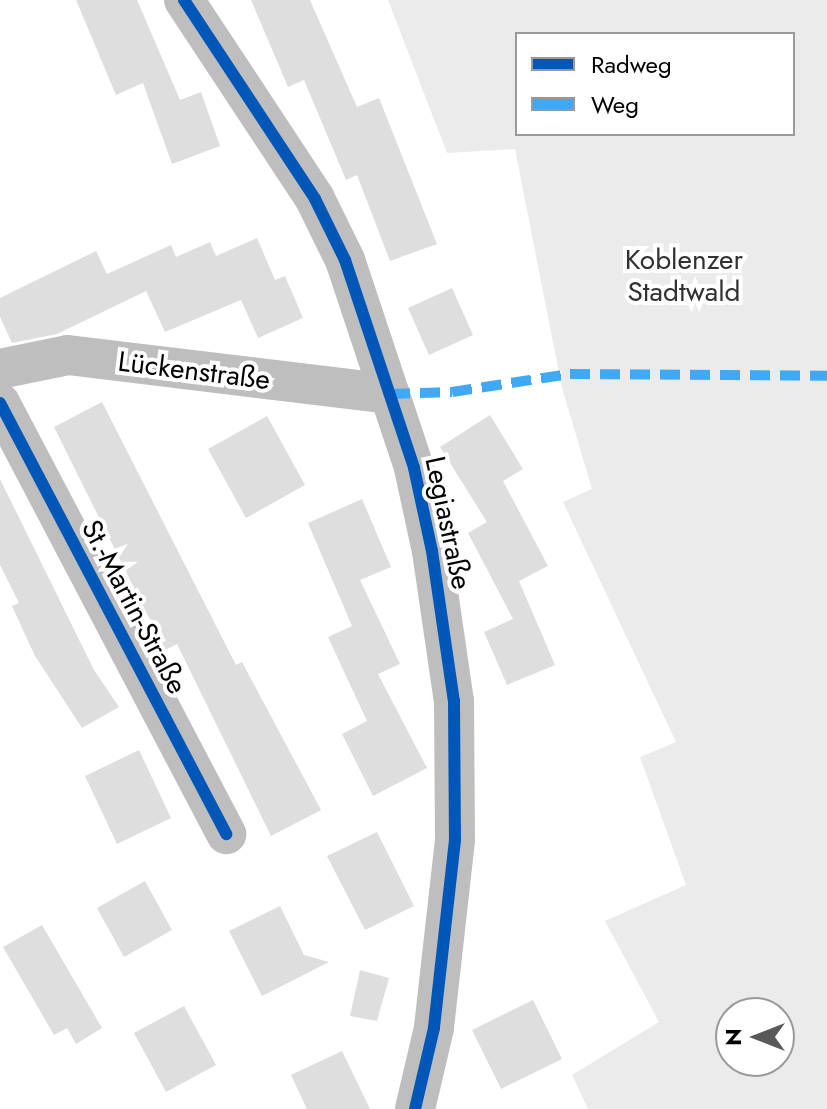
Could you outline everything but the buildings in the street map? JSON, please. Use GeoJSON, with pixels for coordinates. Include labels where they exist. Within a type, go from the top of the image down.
{"type":"FeatureCollection","features":[{"type":"Feature","properties":{"kind":"street","name":"Legiastraße"},"geometry":{"type":"LineString","coordinates":[[184,0],[315,199],[345,260],[414,468],[432,551],[454,701],[452,868],[434,1028],[415,1109]]}},
{"type":"Feature","properties":{"kind":"street","name":"Lückenstraße"},"geometry":{"type":"LineString","coordinates":[[0,369],[68,355],[390,394]]}},
{"type":"Feature","properties":{"kind":"street","name":"St.-Martin-Straße"},"geometry":{"type":"LineString","coordinates":[[0,403],[226,834]]}},
{"type":"Feature","properties":{"kind":"green space","name":"Koblenzer Stadtwald"},"geometry":{"type":"Polygon","coordinates":[[[388,0],[827,0],[827,1109],[588,1109],[572,1075],[659,1022],[605,921],[686,885],[640,757],[676,742],[563,502],[592,489],[562,388],[515,149],[447,153],[388,0]]]}},
{"type":"Feature","properties":{"kind":"marked path"},"geometry":{"type":"LineString","coordinates":[[390,394],[452,392],[570,374],[827,376]]}},
{"type":"Feature","properties":{"kind":"cycle path"},"geometry":{"type":"LineString","coordinates":[[184,0],[315,199],[345,260],[414,468],[432,551],[454,701],[455,840],[434,1028],[415,1109]]}},
{"type":"Feature","properties":{"kind":"cycle path"},"geometry":{"type":"LineString","coordinates":[[0,403],[226,834]]}}]}
